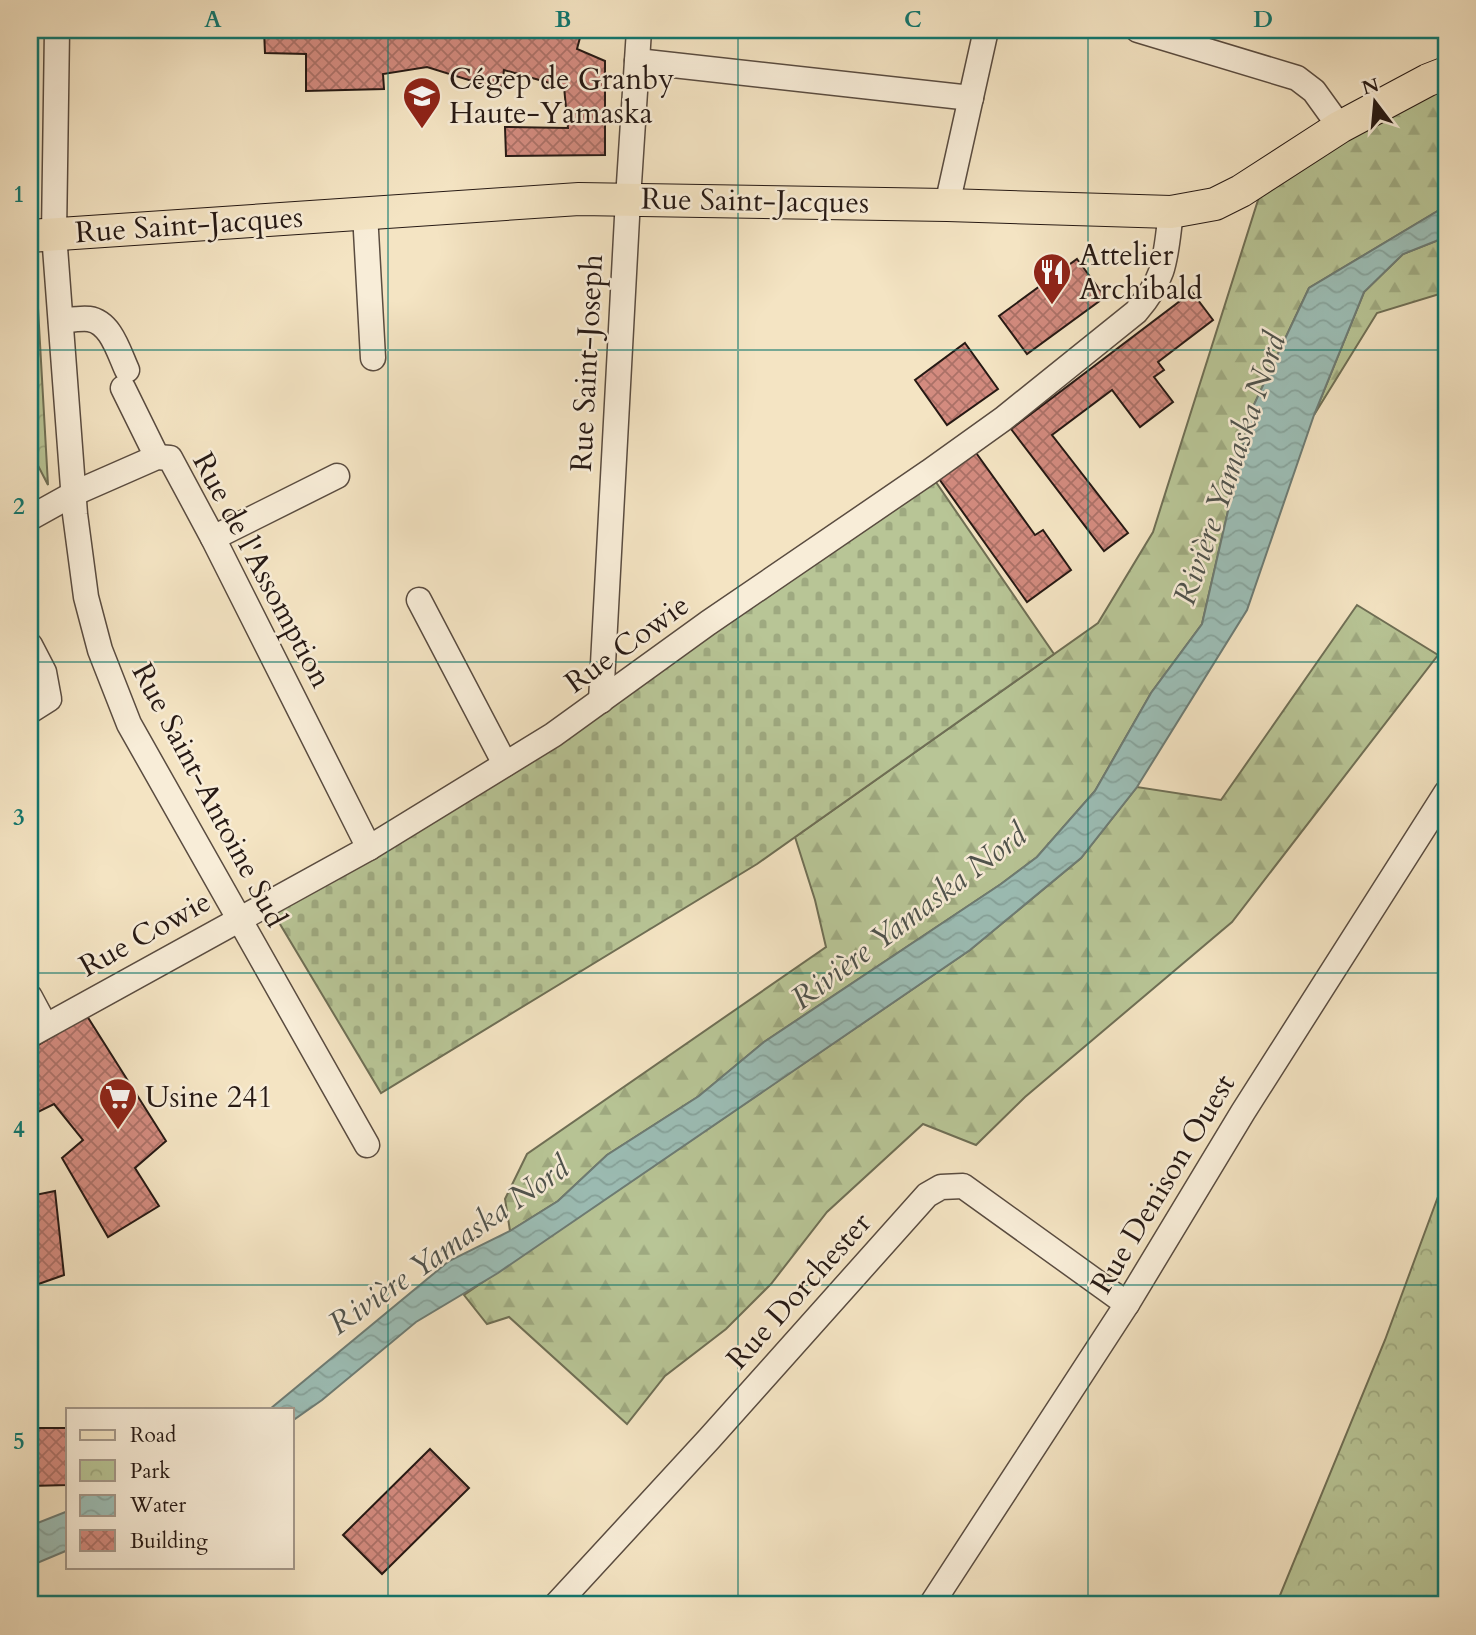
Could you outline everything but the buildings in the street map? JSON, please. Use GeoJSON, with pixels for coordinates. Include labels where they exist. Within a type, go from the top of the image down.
{"type":"FeatureCollection","features":[{"type":"Feature","properties":{"kind":"main road","name":"Rue Saint-Jacques"},"geometry":{"type":"LineString","coordinates":[[42,235],[579,199],[1171,212],[1224,200],[1340,127],[1446,73]]}},
{"type":"Feature","properties":{"kind":"street","name":"Rue Saint-Antoine Sud"},"geometry":{"type":"LineString","coordinates":[[57,30],[42,235],[61,321],[75,513],[86,597],[100,650],[129,724],[367,1145]]}},
{"type":"Feature","properties":{"kind":"street","name":"Rue Saint-Joseph"},"geometry":{"type":"LineString","coordinates":[[601,701],[639,30]]}},
{"type":"Feature","properties":{"kind":"street"},"geometry":{"type":"LineString","coordinates":[[947,205],[986,30]]}},
{"type":"Feature","properties":{"kind":"street"},"geometry":{"type":"LineString","coordinates":[[1138,30],[1297,78],[1314,91],[1340,127]]}},
{"type":"Feature","properties":{"kind":"street"},"geometry":{"type":"LineString","coordinates":[[637,61],[971,98]]}},
{"type":"Feature","properties":{"kind":"street","name":"Rue Cowie"},"geometry":{"type":"LineString","coordinates":[[37,1030],[369,848],[553,735],[708,623],[972,442],[1136,312],[1151,295],[1163,272],[1171,212]]}},
{"type":"Feature","properties":{"kind":"street"},"geometry":{"type":"LineString","coordinates":[[365,213],[373,358]]}},
{"type":"Feature","properties":{"kind":"street"},"geometry":{"type":"LineString","coordinates":[[61,321],[88,319],[107,328],[158,457]]}},
{"type":"Feature","properties":{"kind":"street","name":"Rue de l'Assomption"},"geometry":{"type":"LineString","coordinates":[[30,518],[75,493],[158,457],[170,458],[214,538],[369,848]]}},
{"type":"Feature","properties":{"kind":"street"},"geometry":{"type":"LineString","coordinates":[[214,538],[337,476]]}},
{"type":"Feature","properties":{"kind":"street"},"geometry":{"type":"LineString","coordinates":[[419,600],[505,764]]}},
{"type":"Feature","properties":{"kind":"street"},"geometry":{"type":"LineString","coordinates":[[30,645],[44,671],[48,699],[30,711]]}},
{"type":"Feature","properties":{"kind":"street","name":"Rue Denison Ouest"},"geometry":{"type":"LineString","coordinates":[[931,1605],[1127,1304],[1243,1112],[1446,793]]}},
{"type":"Feature","properties":{"kind":"street"},"geometry":{"type":"LineString","coordinates":[[30,996],[37,1030]]}},
{"type":"Feature","properties":{"kind":"street","name":"Rue Dorchester"},"geometry":{"type":"LineString","coordinates":[[556,1605],[927,1195],[942,1186],[963,1186],[1127,1304]]}},
{"type":"Feature","properties":{"kind":"green space"},"geometry":{"type":"Polygon","coordinates":[[[1446,74],[1446,206],[1309,288],[1251,411],[1202,624],[1151,693],[1095,791],[1037,857],[1001,884],[764,1042],[699,1096],[607,1155],[558,1201],[510,1231],[505,1199],[527,1154],[826,947],[815,900],[795,837],[1098,623],[1153,532],[1265,178],[1446,74]]]}},
{"type":"Feature","properties":{"kind":"green space"},"geometry":{"type":"Polygon","coordinates":[[[1446,237],[1446,292],[1377,313],[1314,415],[1364,292],[1403,254],[1446,237]]]}},
{"type":"Feature","properties":{"kind":"green space"},"geometry":{"type":"Polygon","coordinates":[[[38,308],[48,485],[30,450],[30,312],[38,308]]]}},
{"type":"Feature","properties":{"kind":"green space"},"geometry":{"type":"Polygon","coordinates":[[[929,472],[1054,654],[757,864],[381,1093],[268,904],[369,848],[929,472]]]}},
{"type":"Feature","properties":{"kind":"green space"},"geometry":{"type":"Polygon","coordinates":[[[1357,605],[1438,655],[1232,922],[1025,1097],[976,1145],[923,1124],[827,1212],[771,1284],[726,1329],[665,1376],[627,1424],[509,1317],[487,1324],[464,1295],[970,950],[1081,858],[1137,787],[1221,800],[1357,605]]]}},
{"type":"Feature","properties":{"kind":"green space"},"geometry":{"type":"Polygon","coordinates":[[[1446,1175],[1446,1605],[1276,1605],[1385,1340],[1446,1175]]]}},
{"type":"Feature","properties":{"kind":"water","name":"Rivière Yamaska Nord"},"geometry":{"type":"Polygon","coordinates":[[[1446,206],[1446,237],[1403,254],[1364,292],[1314,415],[1247,610],[1137,787],[1081,858],[970,950],[498,1273],[416,1322],[322,1400],[294,1420],[294,1408],[271,1408],[449,1261],[510,1231],[558,1201],[607,1155],[699,1096],[764,1042],[1001,884],[1037,857],[1095,791],[1151,693],[1202,624],[1251,411],[1309,288],[1446,206]]]}},
{"type":"Feature","properties":{"kind":"water"},"geometry":{"type":"Polygon","coordinates":[[[66,1512],[66,1551],[30,1566],[30,1526],[66,1512]]]}},
{"type":"Feature","properties":{"kind":"place","name":"Cégep de Granby Haute-Yamaska"},"geometry":{"type":"Point","coordinates":[422,130]}},
{"type":"Feature","properties":{"kind":"place","name":"Attelier Archibald"},"geometry":{"type":"Point","coordinates":[1052,306]}},
{"type":"Feature","properties":{"kind":"place","name":"Usine 241"},"geometry":{"type":"Point","coordinates":[118,1131]}}]}
